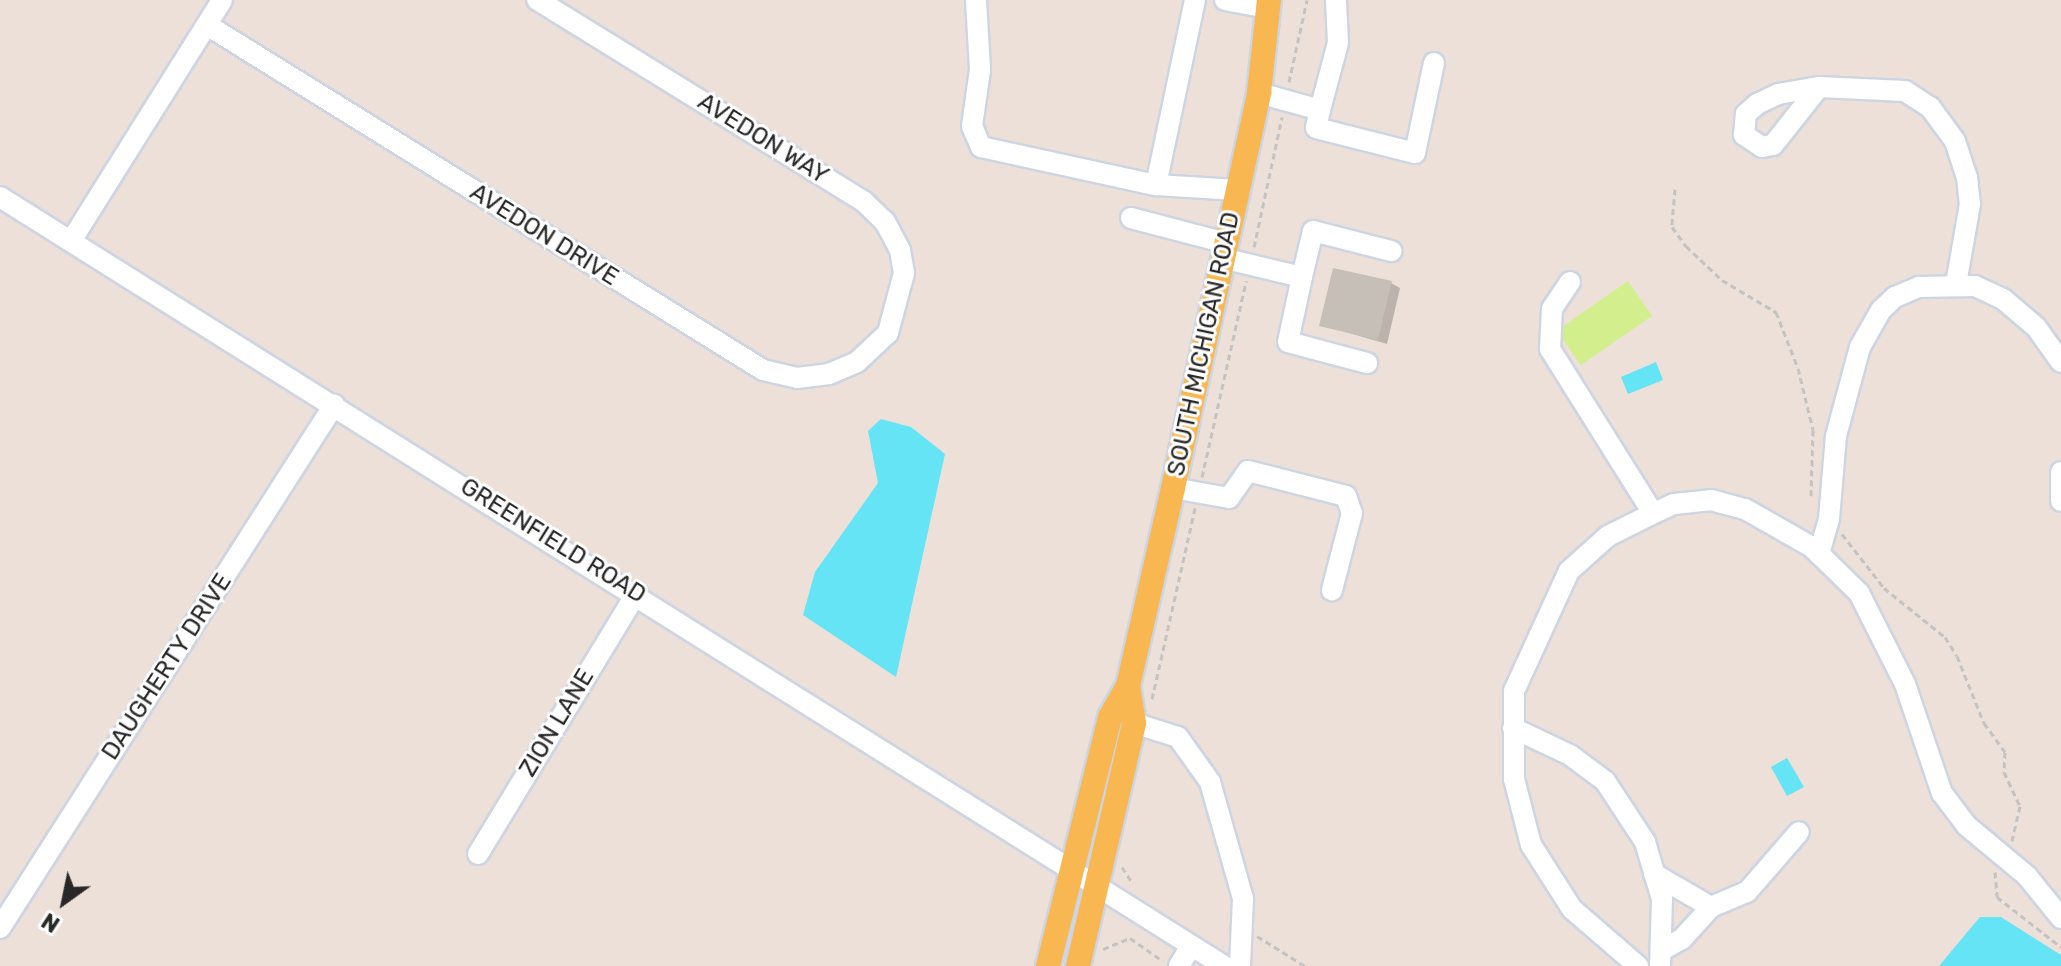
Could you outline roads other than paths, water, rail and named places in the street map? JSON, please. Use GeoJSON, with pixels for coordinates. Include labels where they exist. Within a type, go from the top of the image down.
{"type":"FeatureCollection","features":[{"type":"Feature","properties":{"kind":"main road","name":"SOUTH MICHIGAN ROAD"},"geometry":{"type":"LineString","coordinates":[[1048,966],[1110,717],[1128,686],[1259,93],[1268,4]]}},
{"type":"Feature","properties":{"kind":"main road","name":"SOUTH MICHIGAN ROAD"},"geometry":{"type":"LineString","coordinates":[[1088,960],[1097,885],[1140,725],[1128,686]]}},
{"type":"Feature","properties":{"kind":"street"},"geometry":{"type":"LineString","coordinates":[[71,241],[222,0]]}},
{"type":"Feature","properties":{"kind":"street","name":"AVEDON WAY"},"geometry":{"type":"LineString","coordinates":[[537,0],[863,201],[885,222],[900,250],[904,273],[888,333]]}},
{"type":"Feature","properties":{"kind":"street"},"geometry":{"type":"LineString","coordinates":[[976,0],[980,70],[972,126],[981,147],[1156,185],[1237,190]]}},
{"type":"Feature","properties":{"kind":"street"},"geometry":{"type":"LineString","coordinates":[[1156,185],[1195,0]]}},
{"type":"Feature","properties":{"kind":"street"},"geometry":{"type":"LineString","coordinates":[[1225,0],[1268,4]]}},
{"type":"Feature","properties":{"kind":"street"},"geometry":{"type":"LineString","coordinates":[[1336,0],[1338,43],[1316,128],[1415,153],[1434,63]]}},
{"type":"Feature","properties":{"kind":"street","name":"AVEDON DRIVE"},"geometry":{"type":"LineString","coordinates":[[207,25],[763,370],[797,378],[829,374],[857,362],[888,333]]}},
{"type":"Feature","properties":{"kind":"street"},"geometry":{"type":"LineString","coordinates":[[1819,87],[1905,91],[1930,107],[1955,141],[1970,204],[1956,284]]}},
{"type":"Feature","properties":{"kind":"street"},"geometry":{"type":"LineString","coordinates":[[1259,93],[1320,110]]}},
{"type":"Feature","properties":{"kind":"street","name":"GREENFIELD ROAD"},"geometry":{"type":"LineString","coordinates":[[3,199],[637,593],[1224,966]]}},
{"type":"Feature","properties":{"kind":"street"},"geometry":{"type":"LineString","coordinates":[[1131,218],[1224,251],[1250,264],[1302,277]]}},
{"type":"Feature","properties":{"kind":"street"},"geometry":{"type":"LineString","coordinates":[[1367,363],[1288,342],[1313,231],[1391,251]]}},
{"type":"Feature","properties":{"kind":"street"},"geometry":{"type":"LineString","coordinates":[[1570,282],[1552,309],[1550,349],[1653,513]]}},
{"type":"Feature","properties":{"kind":"street"},"geometry":{"type":"LineString","coordinates":[[1819,554],[1829,519],[1836,436],[1871,325],[1895,297],[1919,287],[1975,286],[2003,299],[2036,327],[2061,362]]}},
{"type":"Feature","properties":{"kind":"street","name":"DAUGHERTY DRIVE"},"geometry":{"type":"LineString","coordinates":[[0,928],[334,405]]}},
{"type":"Feature","properties":{"kind":"street"},"geometry":{"type":"LineString","coordinates":[[1173,488],[1229,498],[1248,471],[1346,496],[1352,513],[1332,590]]}},
{"type":"Feature","properties":{"kind":"street"},"geometry":{"type":"LineString","coordinates":[[2061,472],[2061,501]]}},
{"type":"Feature","properties":{"kind":"street"},"geometry":{"type":"LineString","coordinates":[[1638,966],[1572,909],[1531,845],[1514,779],[1514,691],[1569,571],[1608,536],[1674,504],[1711,500],[1745,509],[1819,554],[1866,606],[1905,684],[1942,793],[1967,826],[2004,856],[2061,918]]}},
{"type":"Feature","properties":{"kind":"street","name":"ZION LANE"},"geometry":{"type":"LineString","coordinates":[[478,854],[637,593]]}},
{"type":"Feature","properties":{"kind":"street"},"geometry":{"type":"LineString","coordinates":[[1140,725],[1178,737],[1210,782],[1243,899],[1240,966]]}},
{"type":"Feature","properties":{"kind":"street"},"geometry":{"type":"LineString","coordinates":[[1513,728],[1570,755],[1605,781],[1645,842],[1662,899],[1661,958]]}},
{"type":"Feature","properties":{"kind":"street"},"geometry":{"type":"LineString","coordinates":[[1661,958],[1711,907],[1747,892],[1799,832]]}},
{"type":"Feature","properties":{"kind":"street"},"geometry":{"type":"LineString","coordinates":[[1654,874],[1711,907]]}},
{"type":"Feature","properties":{"kind":"street"},"geometry":{"type":"LineString","coordinates":[[1179,966],[1191,946]]}},
{"type":"Feature","properties":{"kind":"water"},"geometry":{"type":"Polygon","coordinates":[[[1656,362],[1663,380],[1628,394],[1621,377],[1656,362]]]}},
{"type":"Feature","properties":{"kind":"water"},"geometry":{"type":"Polygon","coordinates":[[[881,419],[911,427],[945,454],[896,677],[803,615],[815,572],[878,483],[868,431],[881,419]]]}},
{"type":"Feature","properties":{"kind":"water"},"geometry":{"type":"Polygon","coordinates":[[[1787,758],[1804,787],[1787,796],[1771,767],[1787,758]]]}},
{"type":"Feature","properties":{"kind":"water"},"geometry":{"type":"Polygon","coordinates":[[[1980,917],[2001,917],[2061,955],[2061,966],[1939,966],[1980,917]]]}}]}
